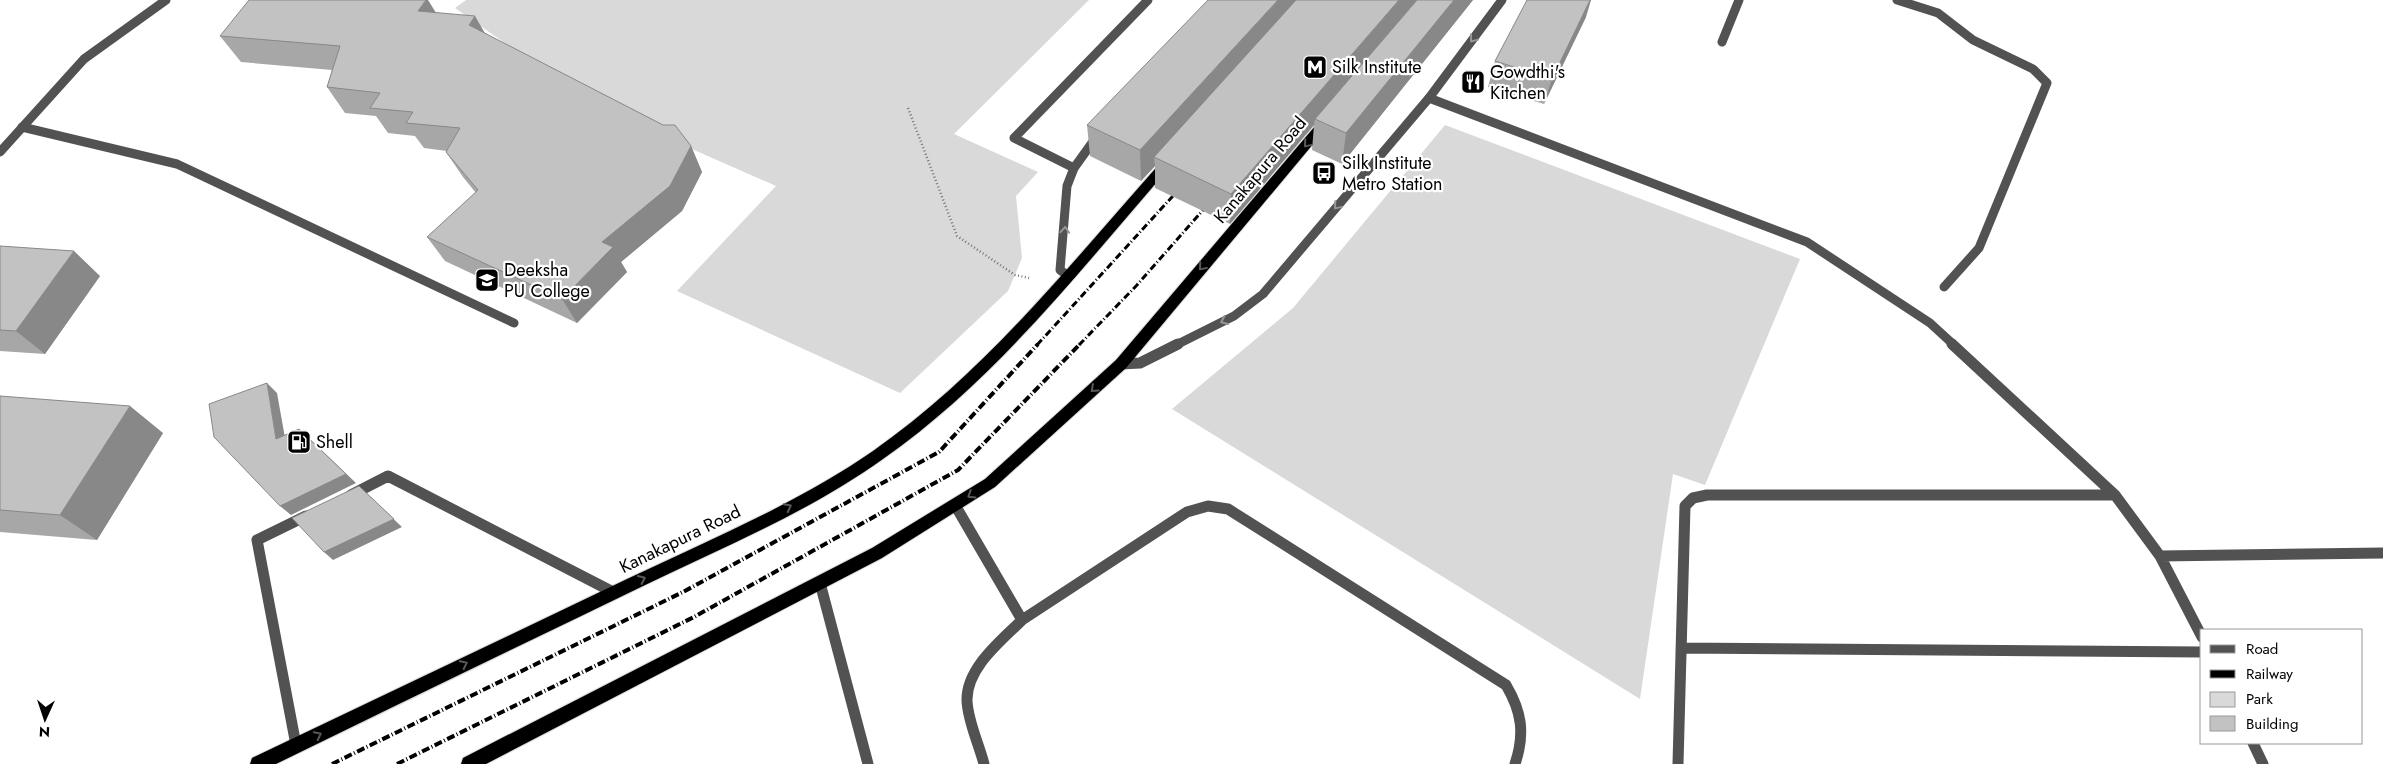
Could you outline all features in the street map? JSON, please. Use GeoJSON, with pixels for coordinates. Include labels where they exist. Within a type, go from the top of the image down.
{"type":"FeatureCollection","features":[{"type":"Feature","properties":{"kind":"highway","name":"Kanakapura Road"},"geometry":{"type":"LineString","coordinates":[[469,764],[877,553],[990,483],[1121,364],[1333,113]]}},
{"type":"Feature","properties":{"kind":"highway","name":"Kanakapura Road"},"geometry":{"type":"LineString","coordinates":[[258,764],[816,493],[878,455],[961,390],[1010,342],[1173,156]]}},
{"type":"Feature","properties":{"kind":"street"},"geometry":{"type":"LineString","coordinates":[[0,152],[84,59],[166,0]]}},
{"type":"Feature","properties":{"kind":"street"},"geometry":{"type":"LineString","coordinates":[[1074,168],[1014,138],[1148,0]]}},
{"type":"Feature","properties":{"kind":"street"},"geometry":{"type":"LineString","coordinates":[[1121,364],[1140,363],[1234,316],[1263,294],[1429,98],[1502,0]]}},
{"type":"Feature","properties":{"kind":"street"},"geometry":{"type":"LineString","coordinates":[[1722,42],[1739,0]]}},
{"type":"Feature","properties":{"kind":"street"},"geometry":{"type":"LineString","coordinates":[[1897,0],[1938,13],[1973,40],[2033,69],[2047,83],[1979,248],[1944,287]]}},
{"type":"Feature","properties":{"kind":"street"},"geometry":{"type":"LineString","coordinates":[[1429,98],[1807,242],[1930,323],[2116,495],[2160,556],[2200,633]]}},
{"type":"Feature","properties":{"kind":"street"},"geometry":{"type":"LineString","coordinates":[[22,127],[177,164],[514,323]]}},
{"type":"Feature","properties":{"kind":"street"},"geometry":{"type":"LineString","coordinates":[[1063,280],[1060,270],[1067,186],[1074,168],[1101,132]]}},
{"type":"Feature","properties":{"kind":"street"},"geometry":{"type":"LineString","coordinates":[[344,498],[388,476],[613,592]]}},
{"type":"Feature","properties":{"kind":"street"},"geometry":{"type":"LineString","coordinates":[[1678,764],[1685,506],[1692,498],[1707,495],[2116,495]]}},
{"type":"Feature","properties":{"kind":"street"},"geometry":{"type":"LineString","coordinates":[[955,505],[1022,620]]}},
{"type":"Feature","properties":{"kind":"street"},"geometry":{"type":"LineString","coordinates":[[984,764],[967,699],[970,679],[979,666],[1022,620],[1187,512],[1208,506],[1228,509],[1506,685],[1519,706],[1523,725],[1516,764]]}},
{"type":"Feature","properties":{"kind":"street"},"geometry":{"type":"LineString","coordinates":[[296,745],[257,540],[318,510]]}},
{"type":"Feature","properties":{"kind":"street"},"geometry":{"type":"LineString","coordinates":[[2160,556],[2383,553]]}},
{"type":"Feature","properties":{"kind":"street"},"geometry":{"type":"LineString","coordinates":[[820,583],[868,764]]}},
{"type":"Feature","properties":{"kind":"street"},"geometry":{"type":"LineString","coordinates":[[1681,648],[2200,652]]}},
{"type":"Feature","properties":{"kind":"street"},"geometry":{"type":"LineString","coordinates":[[2253,744],[2263,764]]}},
{"type":"Feature","properties":{"kind":"path"},"geometry":{"type":"LineString","coordinates":[[908,108],[957,236],[1015,275],[1063,280]]}},
{"type":"Feature","properties":{"kind":"green space"},"geometry":{"type":"Polygon","coordinates":[[[466,0],[1089,0],[954,134],[1038,172],[1016,196],[1022,258],[1008,291],[900,393],[677,291],[776,186],[594,106],[455,8],[466,0]]]}},
{"type":"Feature","properties":{"kind":"green space"},"geometry":{"type":"Polygon","coordinates":[[[1445,125],[1800,259],[1705,485],[1673,474],[1640,699],[1172,409],[1293,308],[1445,125]]]}},
{"type":"Feature","properties":{"kind":"building"},"geometry":{"type":"Polygon","coordinates":[[[249,0],[426,0],[418,11],[475,16],[469,25],[663,125],[675,125],[691,146],[670,186],[602,242],[613,247],[562,299],[427,237],[478,190],[446,152],[460,128],[406,123],[413,112],[370,108],[380,93],[327,87],[340,46],[220,36],[249,0]]]}},
{"type":"Feature","properties":{"kind":"building"},"geometry":{"type":"Polygon","coordinates":[[[1208,0],[1278,0],[1140,150],[1087,125],[1208,0]]]}},
{"type":"Feature","properties":{"kind":"building"},"geometry":{"type":"Polygon","coordinates":[[[1296,0],[1399,0],[1231,194],[1154,157],[1296,0]]]}},
{"type":"Feature","properties":{"kind":"building"},"geometry":{"type":"Polygon","coordinates":[[[1417,0],[1454,0],[1346,133],[1315,119],[1417,0]]]}},
{"type":"Feature","properties":{"kind":"building"},"geometry":{"type":"Polygon","coordinates":[[[1527,0],[1590,0],[1552,79],[1495,61],[1527,0]]]}},
{"type":"Feature","properties":{"kind":"building"},"geometry":{"type":"Polygon","coordinates":[[[0,246],[74,251],[16,331],[0,330],[0,246]]]}},
{"type":"Feature","properties":{"kind":"building"},"geometry":{"type":"Polygon","coordinates":[[[267,383],[276,439],[299,429],[346,474],[280,506],[214,437],[209,404],[267,383]]]}},
{"type":"Feature","properties":{"kind":"building"},"geometry":{"type":"Polygon","coordinates":[[[0,396],[130,406],[60,515],[0,510],[0,396]]]}},
{"type":"Feature","properties":{"kind":"building"},"geometry":{"type":"Polygon","coordinates":[[[359,486],[394,519],[324,552],[292,518],[359,486]]]}},
{"type":"Feature","properties":{"kind":"railway"},"geometry":{"type":"LineString","coordinates":[[1037,345],[1182,186]]}},
{"type":"Feature","properties":{"kind":"railway"},"geometry":{"type":"LineString","coordinates":[[1079,345],[1137,285],[1211,201]]}},
{"type":"Feature","properties":{"kind":"railway"},"geometry":{"type":"LineString","coordinates":[[332,764],[683,592],[939,452],[1038,344]]}},
{"type":"Feature","properties":{"kind":"railway"},"geometry":{"type":"LineString","coordinates":[[397,764],[694,617],[958,470],[1080,344]]}},
{"type":"Feature","properties":{"kind":"place","name":"Silk Institute"},"geometry":{"type":"Point","coordinates":[1315,67]}},
{"type":"Feature","properties":{"kind":"place","name":"Gowdthi's Kitchen"},"geometry":{"type":"Point","coordinates":[1473,82]}},
{"type":"Feature","properties":{"kind":"place","name":"Silk Institute Metro Station"},"geometry":{"type":"Point","coordinates":[1324,173]}},
{"type":"Feature","properties":{"kind":"place","name":"Deeksha PU College"},"geometry":{"type":"Point","coordinates":[487,280]}},
{"type":"Feature","properties":{"kind":"place","name":"Shell"},"geometry":{"type":"Point","coordinates":[299,442]}}]}
